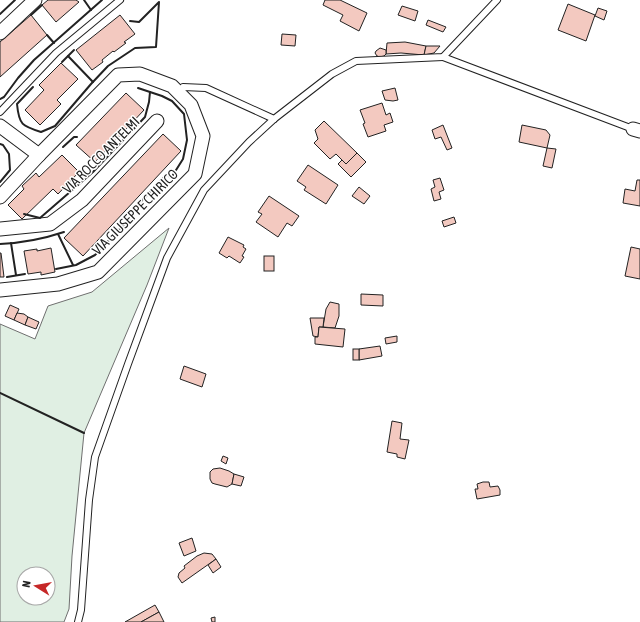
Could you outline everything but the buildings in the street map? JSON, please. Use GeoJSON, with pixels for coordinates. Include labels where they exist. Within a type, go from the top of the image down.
{"type":"FeatureCollection","features":[{"type":"Feature","properties":{"kind":"street"},"geometry":{"type":"LineString","coordinates":[[0,33],[35,0]]}},
{"type":"Feature","properties":{"kind":"street","name":"VIA GIUSEPPE CHIRICO"},"geometry":{"type":"LineString","coordinates":[[0,197],[118,75],[140,74],[172,86],[191,105],[202,136],[195,174],[98,272],[58,284],[0,290]]}},
{"type":"Feature","properties":{"kind":"street","name":"VIA ROCCO ANTELMI"},"geometry":{"type":"LineString","coordinates":[[0,229],[50,224],[82,200],[157,121]]}},
{"type":"Feature","properties":{"kind":"street"},"geometry":{"type":"LineString","coordinates":[[0,126],[39,155]]}},
{"type":"Feature","properties":{"kind":"lane"},"geometry":{"type":"LineString","coordinates":[[0,112],[56,53],[120,0]]}},
{"type":"Feature","properties":{"kind":"lane"},"geometry":{"type":"LineString","coordinates":[[443,57],[498,0]]}},
{"type":"Feature","properties":{"kind":"lane"},"geometry":{"type":"LineString","coordinates":[[78,622],[82,610],[88,500],[95,457],[167,258],[204,190],[249,142],[274,119],[332,74],[356,61],[443,57],[637,130]]}},
{"type":"Feature","properties":{"kind":"lane"},"geometry":{"type":"LineString","coordinates":[[179,93],[183,87],[206,88],[274,119]]}},
{"type":"Feature","properties":{"kind":"green space"},"geometry":{"type":"Polygon","coordinates":[[[169,228],[147,285],[84,433],[72,556],[69,609],[64,622],[0,622],[0,324],[35,339],[48,306],[92,292],[169,228]]]}},
{"type":"Feature","properties":{"kind":"wall"},"geometry":{"type":"LineString","coordinates":[[0,14],[15,0]]}},
{"type":"Feature","properties":{"kind":"wall"},"geometry":{"type":"LineString","coordinates":[[84,0],[91,10]]}},
{"type":"Feature","properties":{"kind":"wall"},"geometry":{"type":"LineString","coordinates":[[0,99],[4,97],[34,60],[102,0]]}},
{"type":"Feature","properties":{"kind":"wall"},"geometry":{"type":"LineString","coordinates":[[33,87],[17,104],[18,111],[20,121],[23,124],[41,132],[55,126],[108,66],[135,48],[156,47],[159,2],[139,22],[130,21]]}},
{"type":"Feature","properties":{"kind":"wall"},"geometry":{"type":"LineString","coordinates":[[31,15],[42,5]]}},
{"type":"Feature","properties":{"kind":"wall"},"geometry":{"type":"LineString","coordinates":[[47,35],[54,43]]}},
{"type":"Feature","properties":{"kind":"wall"},"geometry":{"type":"LineString","coordinates":[[62,62],[74,50]]}},
{"type":"Feature","properties":{"kind":"wall"},"geometry":{"type":"LineString","coordinates":[[68,56],[93,82]]}},
{"type":"Feature","properties":{"kind":"wall"},"geometry":{"type":"LineString","coordinates":[[56,269],[76,265],[95,255],[134,214],[131,212],[167,174],[171,178],[183,159],[187,140],[184,114],[172,101],[138,88]]}},
{"type":"Feature","properties":{"kind":"wall"},"geometry":{"type":"LineString","coordinates":[[24,214],[40,218],[93,172],[145,117],[150,92]]}},
{"type":"Feature","properties":{"kind":"wall"},"geometry":{"type":"LineString","coordinates":[[63,147],[74,137],[77,137]]}},
{"type":"Feature","properties":{"kind":"wall"},"geometry":{"type":"LineString","coordinates":[[0,144],[3,145],[9,154],[10,170],[0,182]]}},
{"type":"Feature","properties":{"kind":"wall"},"geometry":{"type":"LineString","coordinates":[[0,244],[16,243],[48,237],[64,232]]}},
{"type":"Feature","properties":{"kind":"wall"},"geometry":{"type":"LineString","coordinates":[[58,234],[73,265]]}},
{"type":"Feature","properties":{"kind":"wall"},"geometry":{"type":"LineString","coordinates":[[11,243],[16,275]]}},
{"type":"Feature","properties":{"kind":"wall"},"geometry":{"type":"LineString","coordinates":[[7,277],[25,274]]}},
{"type":"Feature","properties":{"kind":"wall"},"geometry":{"type":"LineString","coordinates":[[0,393],[84,433]]}}]}
